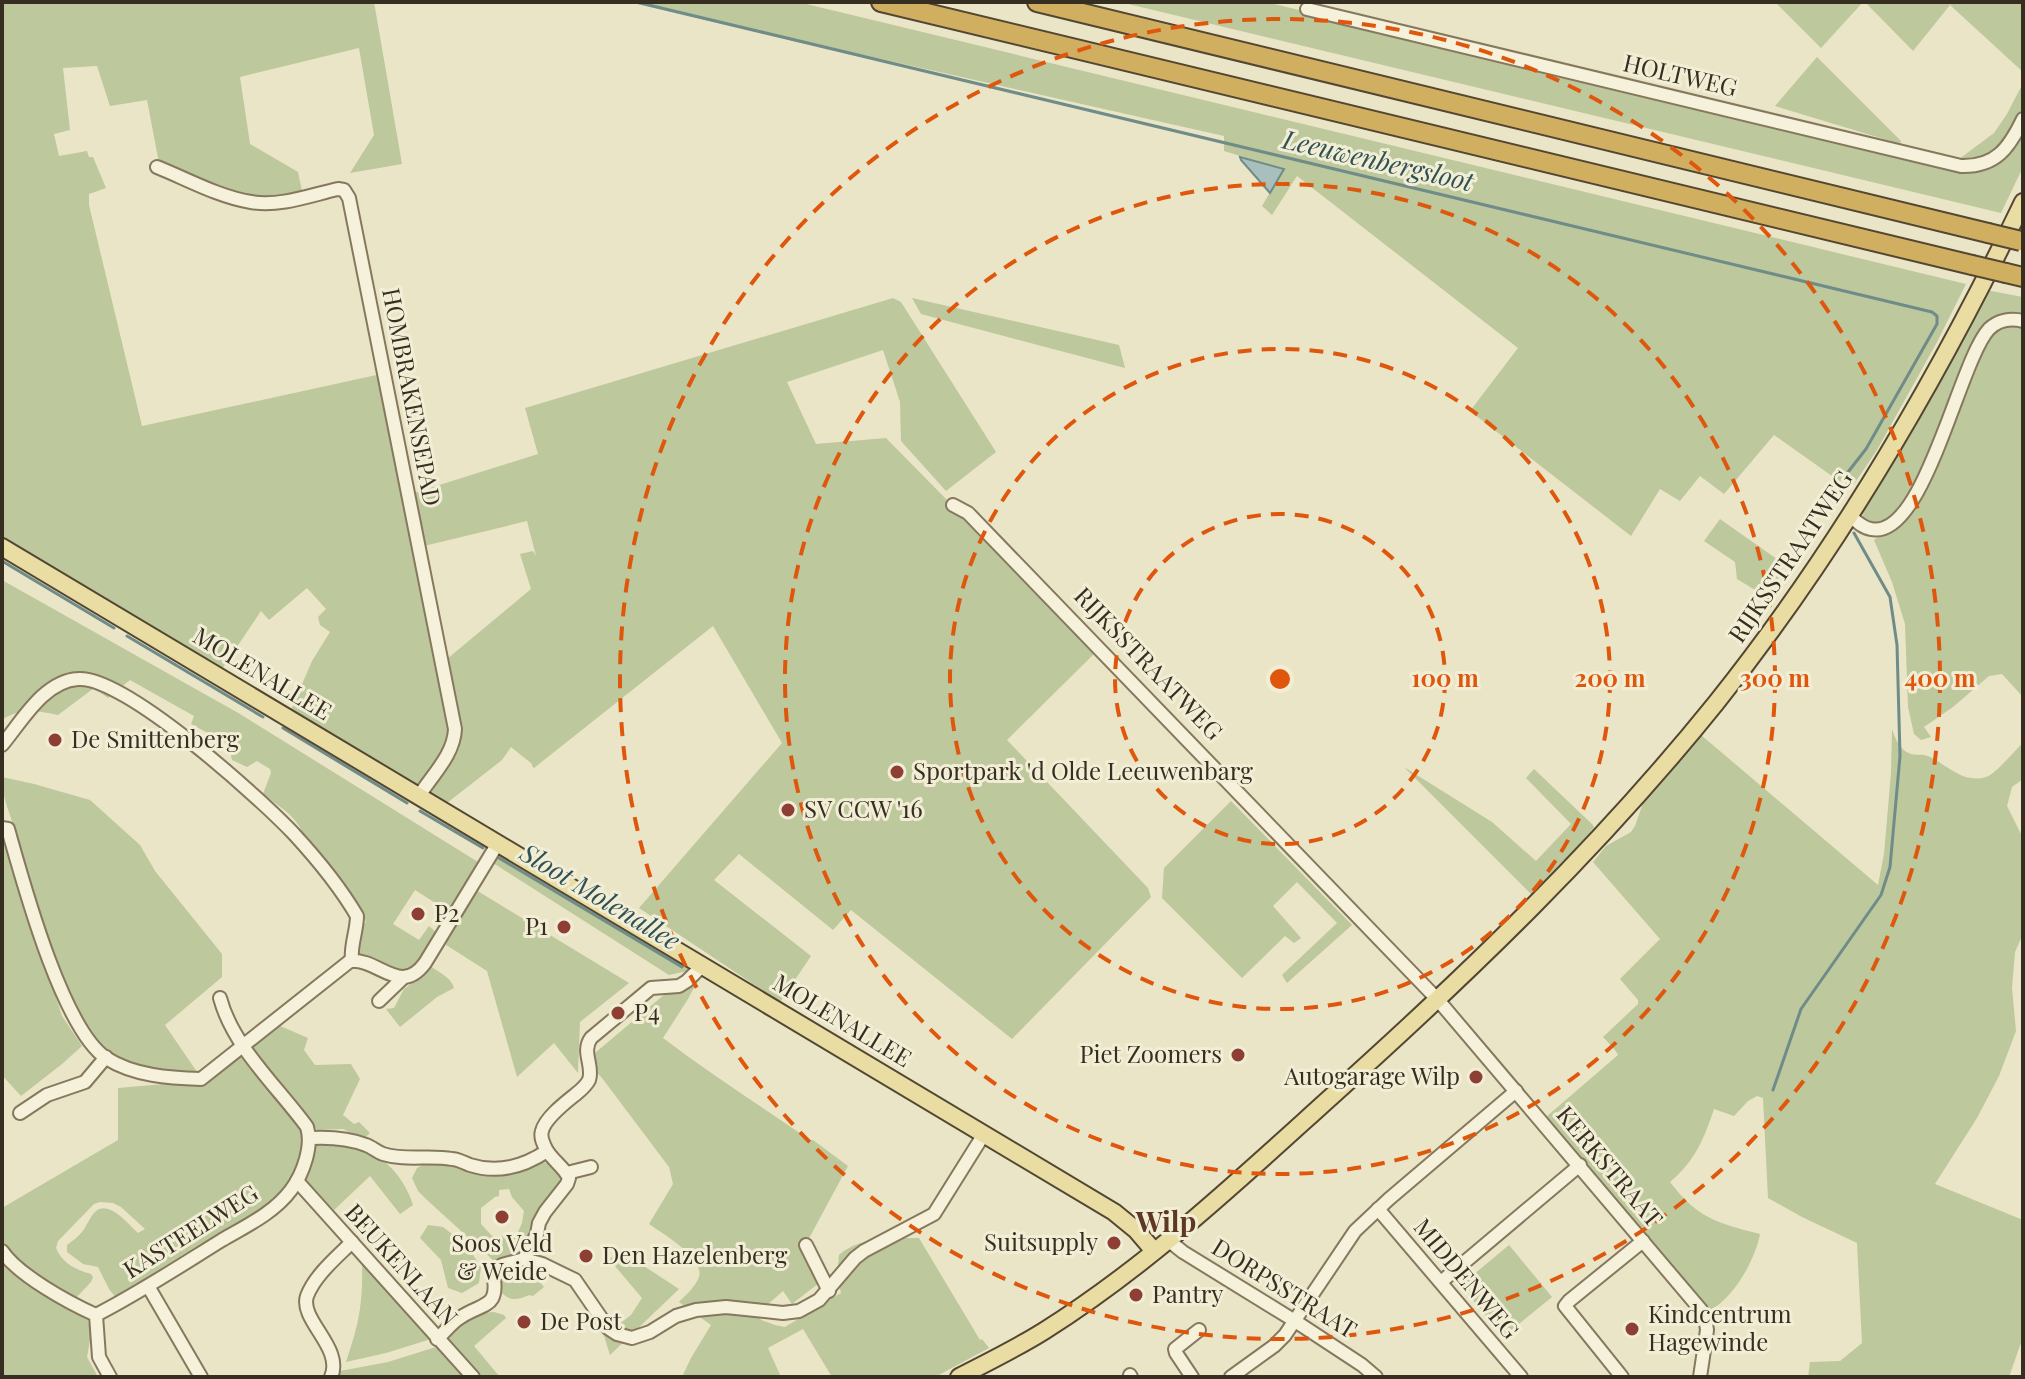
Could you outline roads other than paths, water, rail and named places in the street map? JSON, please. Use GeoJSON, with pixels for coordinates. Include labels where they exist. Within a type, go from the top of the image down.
{"type":"FeatureCollection","features":[{"type":"Feature","properties":{"kind":"highway"},"geometry":{"type":"LineString","coordinates":[[881,2],[2014,275]]}},
{"type":"Feature","properties":{"kind":"highway"},"geometry":{"type":"LineString","coordinates":[[1037,2],[2022,241]]}},
{"type":"Feature","properties":{"kind":"main road","name":"RIJKSSTRAATWEG"},"geometry":{"type":"LineString","coordinates":[[959,1377],[1056,1323],[1168,1240],[1438,1000],[1548,893],[1616,821],[1758,648],[1850,516],[1947,354],[2023,202]]}},
{"type":"Feature","properties":{"kind":"main road","name":"MOLENALLEE"},"geometry":{"type":"LineString","coordinates":[[2,547],[1114,1212],[1136,1230],[1154,1251]]}},
{"type":"Feature","properties":{"kind":"street","name":"HOLTWEG"},"geometry":{"type":"LineString","coordinates":[[1307,9],[1961,166],[1983,163],[1998,156],[2010,143],[2023,119]]}},
{"type":"Feature","properties":{"kind":"street","name":"HOMBRAKENSEPAD"},"geometry":{"type":"LineString","coordinates":[[157,167],[253,203],[278,202],[338,189],[344,190],[349,198],[455,729],[448,755],[419,796]]}},
{"type":"Feature","properties":{"kind":"street"},"geometry":{"type":"LineString","coordinates":[[1850,516],[1870,529],[1880,529],[1906,512],[1926,475],[1968,369],[1985,335],[2002,321],[2023,321]]}},
{"type":"Feature","properties":{"kind":"street","name":"RIJKSSTRAATWEG"},"geometry":{"type":"LineString","coordinates":[[953,505],[979,524],[1438,1000]]}},
{"type":"Feature","properties":{"kind":"street"},"geometry":{"type":"LineString","coordinates":[[2,745],[43,697],[67,681],[80,678],[97,682],[136,703],[175,730],[252,794],[306,849],[357,916],[350,962]]}},
{"type":"Feature","properties":{"kind":"street"},"geometry":{"type":"LineString","coordinates":[[2,828],[8,829],[49,958],[74,1017],[89,1041],[106,1057],[142,1073],[201,1079],[350,962],[362,961],[389,974],[404,977]]}},
{"type":"Feature","properties":{"kind":"street"},"geometry":{"type":"LineString","coordinates":[[379,1001],[404,977],[422,968],[498,843]]}},
{"type":"Feature","properties":{"kind":"street"},"geometry":{"type":"LineString","coordinates":[[524,1259],[545,1212],[569,1178],[547,1151],[541,1137],[542,1130],[562,1106],[587,1084],[590,1077],[586,1048],[591,1038],[651,988],[679,986],[703,965]]}},
{"type":"Feature","properties":{"kind":"street"},"geometry":{"type":"LineString","coordinates":[[220,998],[224,1014],[244,1046],[307,1127],[311,1138],[346,1139],[384,1154],[419,1159],[454,1159],[489,1169],[515,1168],[547,1151]]}},
{"type":"Feature","properties":{"kind":"street","name":"KERKSTRAAT"},"geometry":{"type":"LineString","coordinates":[[1438,1000],[1696,1303],[1704,1317],[1706,1338],[1700,1377]]}},
{"type":"Feature","properties":{"kind":"street"},"geometry":{"type":"LineString","coordinates":[[20,1113],[47,1095],[85,1082],[106,1057]]}},
{"type":"Feature","properties":{"kind":"street"},"geometry":{"type":"LineString","coordinates":[[1231,1377],[1274,1346],[1295,1321],[1349,1238],[1378,1209],[1516,1091]]}},
{"type":"Feature","properties":{"kind":"street"},"geometry":{"type":"LineString","coordinates":[[437,1339],[460,1317],[489,1303],[495,1282],[493,1272],[502,1265],[524,1259],[580,1278],[608,1328],[622,1337],[632,1338],[650,1332],[676,1316],[696,1310],[726,1307],[791,1312],[815,1303],[829,1291],[855,1258],[934,1214],[984,1134]]}},
{"type":"Feature","properties":{"kind":"street","name":"KASTEELWEG"},"geometry":{"type":"LineString","coordinates":[[96,1315],[259,1218],[281,1201],[297,1181],[311,1138]]}},
{"type":"Feature","properties":{"kind":"street"},"geometry":{"type":"LineString","coordinates":[[1441,1282],[1580,1165]]}},
{"type":"Feature","properties":{"kind":"street"},"geometry":{"type":"LineString","coordinates":[[567,1173],[591,1167]]}},
{"type":"Feature","properties":{"kind":"street","name":"BEUKENLAAN"},"geometry":{"type":"LineString","coordinates":[[297,1181],[473,1377]]}},
{"type":"Feature","properties":{"kind":"street","name":"MIDDENWEG"},"geometry":{"type":"LineString","coordinates":[[1378,1209],[1521,1377]]}},
{"type":"Feature","properties":{"kind":"street"},"geometry":{"type":"LineString","coordinates":[[537,1234],[540,1253],[551,1268]]}},
{"type":"Feature","properties":{"kind":"street","name":"DORPSSTRAAT"},"geometry":{"type":"LineString","coordinates":[[1168,1240],[1376,1377]]}},
{"type":"Feature","properties":{"kind":"street"},"geometry":{"type":"LineString","coordinates":[[1622,1377],[1565,1306],[1643,1241]]}},
{"type":"Feature","properties":{"kind":"street"},"geometry":{"type":"LineString","coordinates":[[331,1377],[334,1368],[332,1359],[310,1315],[306,1299],[325,1269],[352,1242]]}},
{"type":"Feature","properties":{"kind":"street"},"geometry":{"type":"LineString","coordinates":[[806,1245],[829,1291]]}},
{"type":"Feature","properties":{"kind":"street"},"geometry":{"type":"LineString","coordinates":[[2,1251],[13,1265],[79,1308],[96,1315],[99,1357],[110,1377]]}},
{"type":"Feature","properties":{"kind":"street"},"geometry":{"type":"LineString","coordinates":[[148,1286],[201,1377]]}},
{"type":"Feature","properties":{"kind":"street"},"geometry":{"type":"LineString","coordinates":[[1192,1377],[1175,1349],[1199,1330]]}},
{"type":"Feature","properties":{"kind":"water"},"geometry":{"type":"Polygon","coordinates":[[[1240,157],[1284,169],[1270,193],[1241,160],[1240,157]]]}},
{"type":"Feature","properties":{"kind":"waterway","name":"Leeuwenbergsloot"},"geometry":{"type":"LineString","coordinates":[[636,2],[1932,312],[1937,316],[1937,324],[1866,449],[1848,472]]}},
{"type":"Feature","properties":{"kind":"waterway","name":"Leeuwenbergsloot"},"geometry":{"type":"LineString","coordinates":[[1773,1090],[1801,1009],[1881,895],[1890,867],[1900,756],[1897,645],[1890,597],[1854,533]]}},
{"type":"Feature","properties":{"kind":"waterway","name":"Sloot Molenallee"},"geometry":{"type":"LineString","coordinates":[[2,561],[114,628]]}},
{"type":"Feature","properties":{"kind":"waterway","name":"Sloot Molenallee"},"geometry":{"type":"LineString","coordinates":[[127,636],[263,717]]}},
{"type":"Feature","properties":{"kind":"waterway","name":"Sloot Molenallee"},"geometry":{"type":"LineString","coordinates":[[283,728],[407,803]]}},
{"type":"Feature","properties":{"kind":"waterway","name":"Sloot Molenallee"},"geometry":{"type":"LineString","coordinates":[[420,811],[483,848]]}},
{"type":"Feature","properties":{"kind":"waterway","name":"Sloot Molenallee"},"geometry":{"type":"LineString","coordinates":[[499,858],[682,967]]}},
{"type":"Feature","properties":{"kind":"place","name":"De Smittenberg"},"geometry":{"type":"Point","coordinates":[55,740]}},
{"type":"Feature","properties":{"kind":"place","name":"Sportpark 'd Olde Leeuwenbarg"},"geometry":{"type":"Point","coordinates":[897,772]}},
{"type":"Feature","properties":{"kind":"place","name":"SV CCW '16"},"geometry":{"type":"Point","coordinates":[788,810]}},
{"type":"Feature","properties":{"kind":"place","name":"P2"},"geometry":{"type":"Point","coordinates":[418,914]}},
{"type":"Feature","properties":{"kind":"place","name":"P1"},"geometry":{"type":"Point","coordinates":[564,927]}},
{"type":"Feature","properties":{"kind":"place","name":"P4"},"geometry":{"type":"Point","coordinates":[618,1013]}},
{"type":"Feature","properties":{"kind":"place","name":"Piet Zoomers"},"geometry":{"type":"Point","coordinates":[1238,1055]}},
{"type":"Feature","properties":{"kind":"place","name":"Autogarage Wilp"},"geometry":{"type":"Point","coordinates":[1476,1077]}},
{"type":"Feature","properties":{"kind":"place","name":"Soos Veld & Weide"},"geometry":{"type":"Point","coordinates":[502,1217]}},
{"type":"Feature","properties":{"kind":"place","name":"Suitsupply"},"geometry":{"type":"Point","coordinates":[1114,1243]}},
{"type":"Feature","properties":{"kind":"place","name":"Den Hazelenberg"},"geometry":{"type":"Point","coordinates":[586,1256]}},
{"type":"Feature","properties":{"kind":"place","name":"Pantry"},"geometry":{"type":"Point","coordinates":[1136,1295]}},
{"type":"Feature","properties":{"kind":"place","name":"De Post"},"geometry":{"type":"Point","coordinates":[524,1322]}},
{"type":"Feature","properties":{"kind":"place","name":"Kindcentrum Hagewinde"},"geometry":{"type":"Point","coordinates":[1632,1329]}},
{"type":"Feature","properties":{"kind":"district","name":"Wilp"},"geometry":{"type":"Point","coordinates":[1166,1222]}}]}
